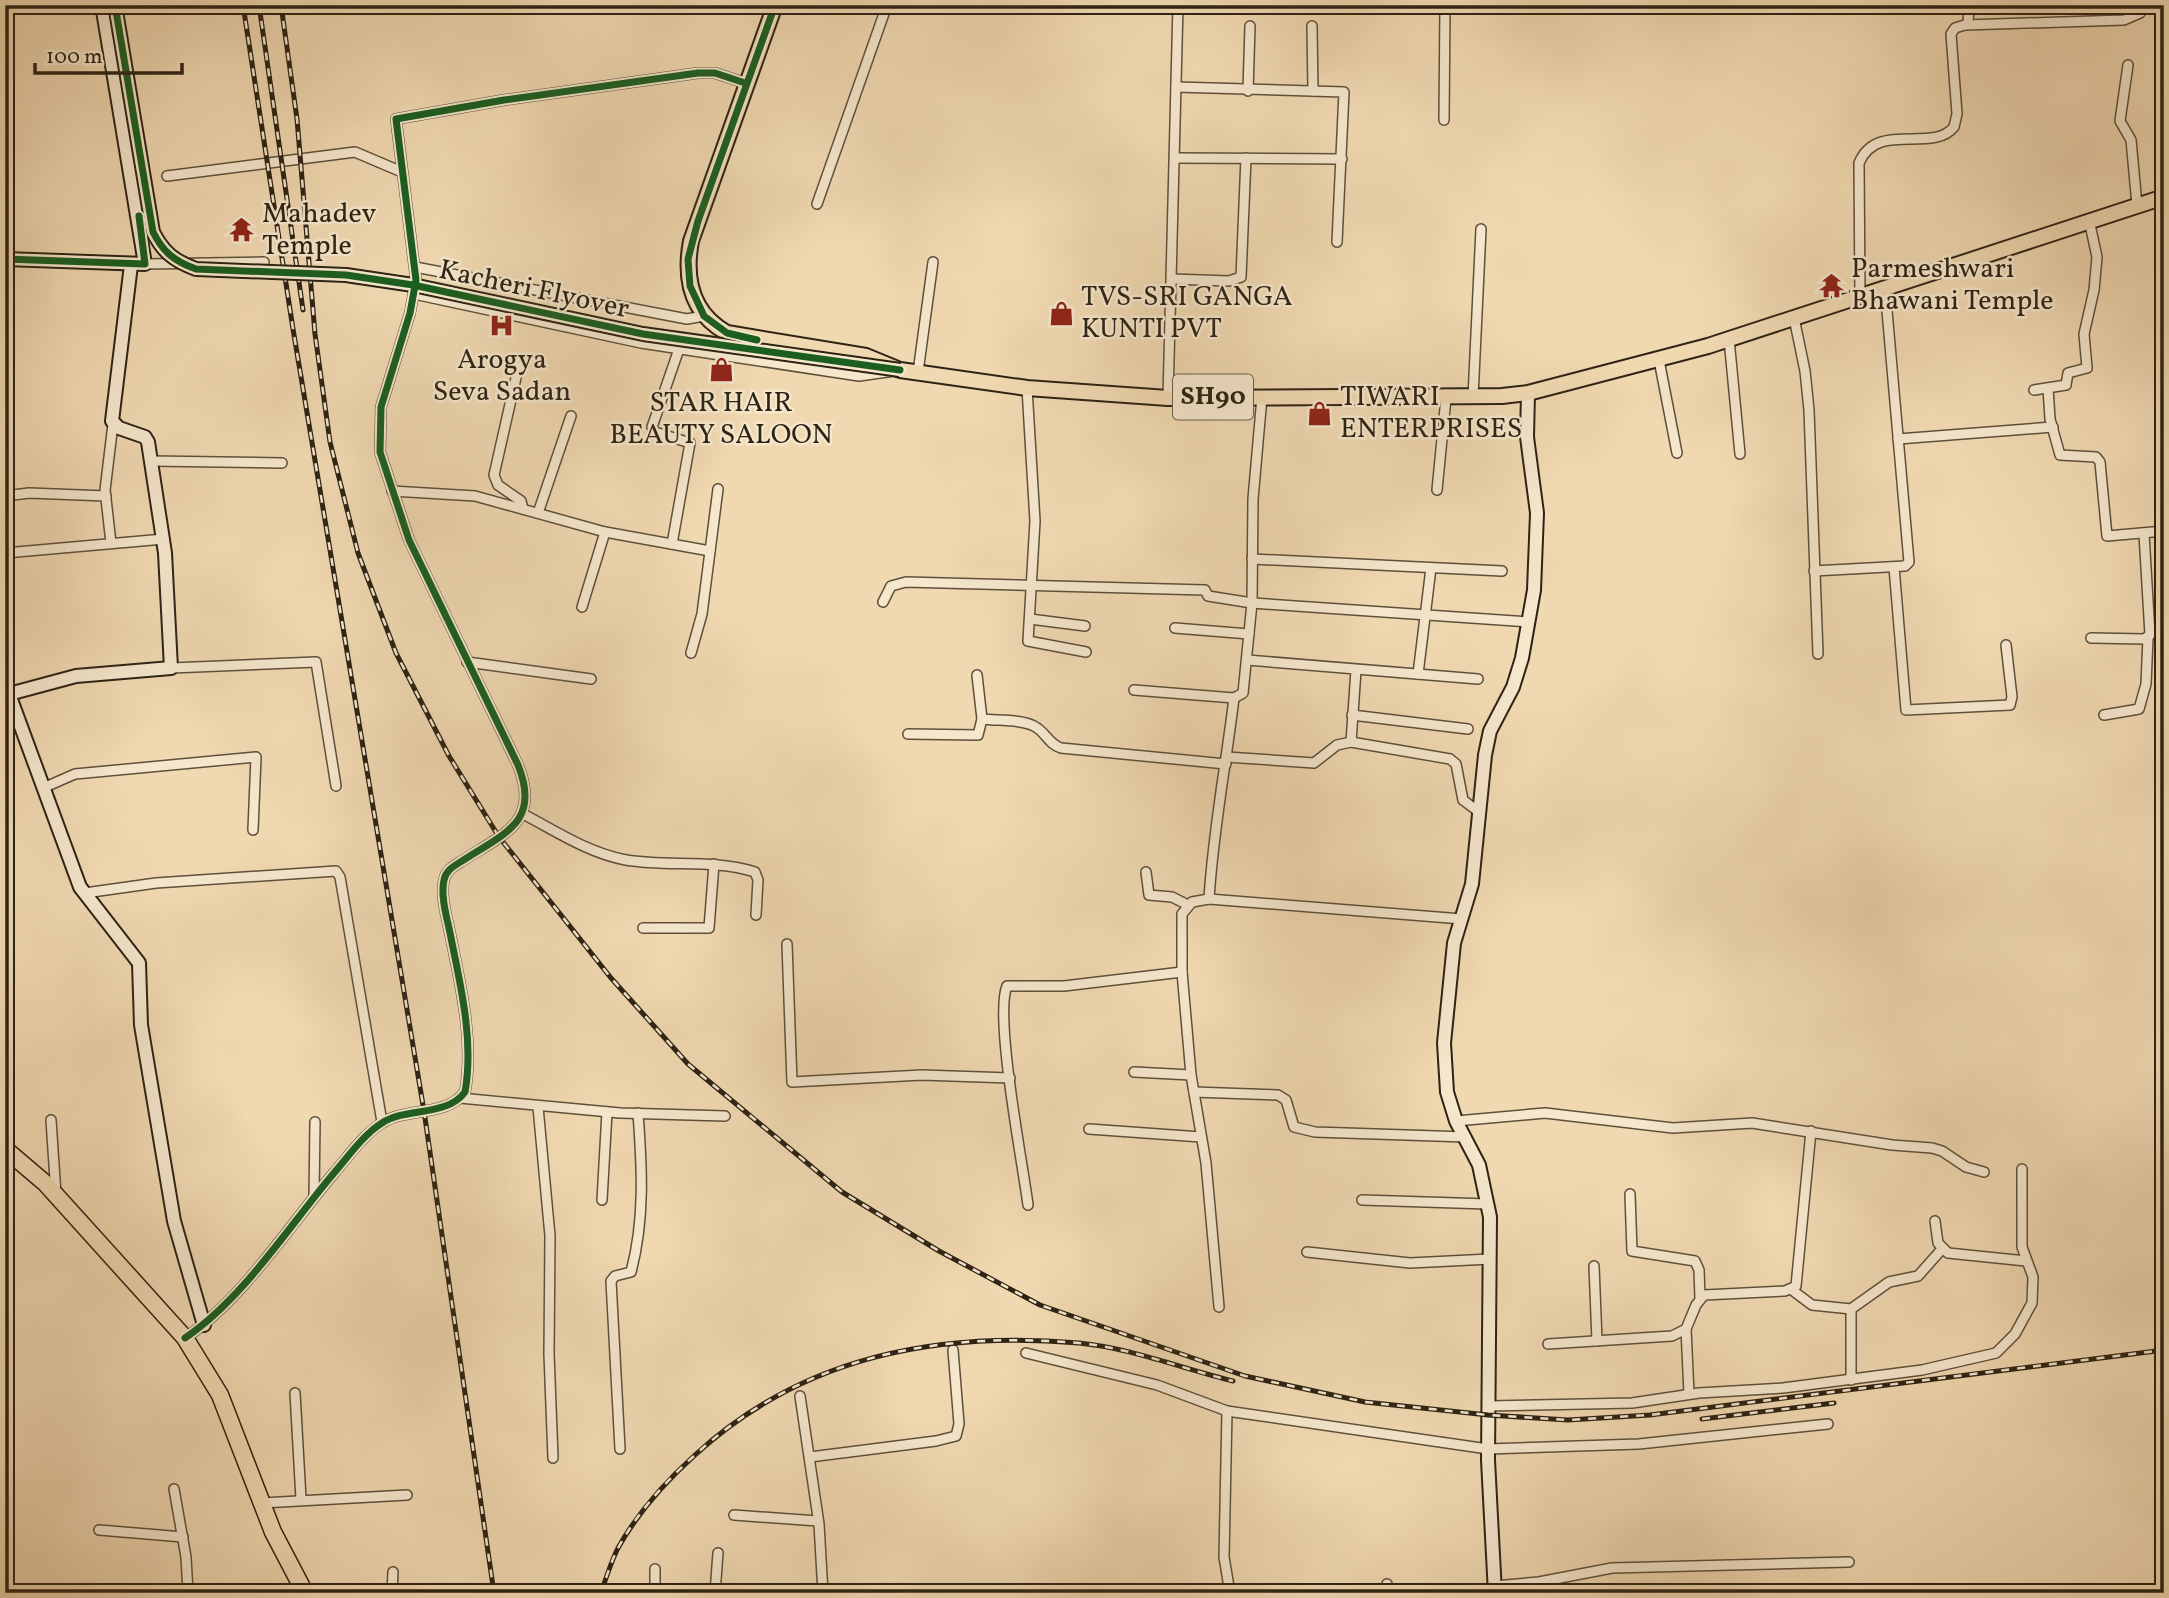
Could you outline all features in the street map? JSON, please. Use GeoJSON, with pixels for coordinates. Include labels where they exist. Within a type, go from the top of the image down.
{"type":"FeatureCollection","features":[{"type":"Feature","properties":{"kind":"highway"},"geometry":{"type":"LineString","coordinates":[[5,1149],[56,1196],[185,1338],[220,1395],[285,1558],[306,1593]]}},
{"type":"Feature","properties":{"kind":"main road"},"geometry":{"type":"LineString","coordinates":[[705,316],[690,286],[689,250],[745,83],[775,5]]}},
{"type":"Feature","properties":{"kind":"main road","name":"SH90"},"geometry":{"type":"LineString","coordinates":[[705,316],[727,333],[866,356],[900,370],[1027,388],[1168,398],[1446,398],[1528,393],[1729,339],[2164,197]]}},
{"type":"Feature","properties":{"kind":"street"},"geometry":{"type":"LineString","coordinates":[[102,5],[145,264]]}},
{"type":"Feature","properties":{"kind":"street","name":"Kacheri Flyover"},"geometry":{"type":"LineString","coordinates":[[116,5],[153,232],[161,248],[177,262],[196,269],[346,275],[413,285],[642,334],[900,370]]}},
{"type":"Feature","properties":{"kind":"street"},"geometry":{"type":"LineString","coordinates":[[817,204],[887,5]]}},
{"type":"Feature","properties":{"kind":"street"},"geometry":{"type":"LineString","coordinates":[[1168,398],[1178,5]]}},
{"type":"Feature","properties":{"kind":"street"},"geometry":{"type":"LineString","coordinates":[[1444,120],[1445,5]]}},
{"type":"Feature","properties":{"kind":"street"},"geometry":{"type":"LineString","coordinates":[[1965,25],[1969,5]]}},
{"type":"Feature","properties":{"kind":"street"},"geometry":{"type":"LineString","coordinates":[[1860,296],[1859,163],[1863,154],[1875,144],[1938,136],[1954,127],[1957,114],[1951,34],[1955,28],[1965,25],[2124,20],[2140,13],[2145,5]]}},
{"type":"Feature","properties":{"kind":"street"},"geometry":{"type":"LineString","coordinates":[[1248,91],[1250,26]]}},
{"type":"Feature","properties":{"kind":"street"},"geometry":{"type":"LineString","coordinates":[[1312,26],[1313,91]]}},
{"type":"Feature","properties":{"kind":"street"},"geometry":{"type":"LineString","coordinates":[[2128,65],[2120,121],[2131,140],[2137,205]]}},
{"type":"Feature","properties":{"kind":"street"},"geometry":{"type":"LineString","coordinates":[[460,1098],[467,1079],[468,1057],[463,999],[446,907],[444,879],[452,867],[499,837],[523,814],[527,795],[524,781],[409,540],[380,452],[378,422],[414,293],[415,267],[395,121],[402,116],[698,73],[715,73],[745,83]]}},
{"type":"Feature","properties":{"kind":"street"},"geometry":{"type":"LineString","coordinates":[[1176,88],[1342,91],[1345,94],[1337,242]]}},
{"type":"Feature","properties":{"kind":"street"},"geometry":{"type":"LineString","coordinates":[[167,176],[355,152],[402,172]]}},
{"type":"Feature","properties":{"kind":"street"},"geometry":{"type":"LineString","coordinates":[[1175,158],[1342,159]]}},
{"type":"Feature","properties":{"kind":"street"},"geometry":{"type":"LineString","coordinates":[[1172,279],[1230,281],[1241,277],[1246,158]]}},
{"type":"Feature","properties":{"kind":"street"},"geometry":{"type":"LineString","coordinates":[[2034,390],[2065,385],[2068,373],[2087,368],[2084,334],[2094,290],[2097,257],[2089,220]]}},
{"type":"Feature","properties":{"kind":"street"},"geometry":{"type":"LineString","coordinates":[[1473,397],[1481,229]]}},
{"type":"Feature","properties":{"kind":"street"},"geometry":{"type":"LineString","coordinates":[[5,259],[131,265],[264,262]]}},
{"type":"Feature","properties":{"kind":"street"},"geometry":{"type":"LineString","coordinates":[[918,372],[933,262]]}},
{"type":"Feature","properties":{"kind":"street"},"geometry":{"type":"LineString","coordinates":[[111,543],[106,496],[131,265]]}},
{"type":"Feature","properties":{"kind":"street"},"geometry":{"type":"LineString","coordinates":[[415,267],[687,319],[705,316]]}},
{"type":"Feature","properties":{"kind":"street"},"geometry":{"type":"LineString","coordinates":[[1814,571],[1894,567],[1907,565],[1909,558],[1885,288]]}},
{"type":"Feature","properties":{"kind":"street"},"geometry":{"type":"LineString","coordinates":[[414,293],[679,349],[859,376],[900,370]]}},
{"type":"Feature","properties":{"kind":"street"},"geometry":{"type":"LineString","coordinates":[[1794,318],[1805,371],[1809,410],[1818,654]]}},
{"type":"Feature","properties":{"kind":"street"},"geometry":{"type":"LineString","coordinates":[[1729,339],[1740,454]]}},
{"type":"Feature","properties":{"kind":"street"},"geometry":{"type":"LineString","coordinates":[[672,544],[690,443],[655,432],[652,427],[679,349]]}},
{"type":"Feature","properties":{"kind":"street"},"geometry":{"type":"LineString","coordinates":[[520,360],[494,475],[498,485],[521,501],[523,509]]}},
{"type":"Feature","properties":{"kind":"street"},"geometry":{"type":"LineString","coordinates":[[1658,360],[1677,453]]}},
{"type":"Feature","properties":{"kind":"street"},"geometry":{"type":"LineString","coordinates":[[1027,388],[1035,483],[1033,585],[1028,641],[1086,652]]}},
{"type":"Feature","properties":{"kind":"street"},"geometry":{"type":"LineString","coordinates":[[2048,388],[2053,428],[2062,456],[2099,460],[2107,536],[2164,531]]}},
{"type":"Feature","properties":{"kind":"street"},"geometry":{"type":"LineString","coordinates":[[1528,393],[1527,437],[1537,548],[1529,622],[1513,687],[1490,731],[1472,884],[1454,943],[1444,1043],[1447,1092],[1456,1121],[1479,1165],[1488,1204],[1488,1443],[1494,1590],[1612,1568],[1849,1562]]}},
{"type":"Feature","properties":{"kind":"street"},"geometry":{"type":"LineString","coordinates":[[1134,690],[1234,698],[1244,693],[1252,603],[1254,479],[1262,397]]}},
{"type":"Feature","properties":{"kind":"street"},"geometry":{"type":"LineString","coordinates":[[1437,489],[1446,398]]}},
{"type":"Feature","properties":{"kind":"street"},"geometry":{"type":"LineString","coordinates":[[537,513],[571,416]]}},
{"type":"Feature","properties":{"kind":"street"},"geometry":{"type":"LineString","coordinates":[[113,424],[145,437],[151,461],[164,540],[171,668]]}},
{"type":"Feature","properties":{"kind":"street"},"geometry":{"type":"LineString","coordinates":[[1898,439],[2053,428]]}},
{"type":"Feature","properties":{"kind":"street"},"geometry":{"type":"LineString","coordinates":[[151,461],[282,463]]}},
{"type":"Feature","properties":{"kind":"street"},"geometry":{"type":"LineString","coordinates":[[691,653],[702,614],[718,489]]}},
{"type":"Feature","properties":{"kind":"street"},"geometry":{"type":"LineString","coordinates":[[392,491],[475,496],[605,532],[710,551]]}},
{"type":"Feature","properties":{"kind":"street"},"geometry":{"type":"LineString","coordinates":[[5,496],[29,493],[106,496]]}},
{"type":"Feature","properties":{"kind":"street"},"geometry":{"type":"LineString","coordinates":[[582,607],[605,532]]}},
{"type":"Feature","properties":{"kind":"street"},"geometry":{"type":"LineString","coordinates":[[2104,715],[2139,709],[2146,684],[2150,634],[2144,534]]}},
{"type":"Feature","properties":{"kind":"street"},"geometry":{"type":"LineString","coordinates":[[5,574],[8,564],[6,553],[164,540]]}},
{"type":"Feature","properties":{"kind":"street"},"geometry":{"type":"LineString","coordinates":[[1252,559],[1502,571]]}},
{"type":"Feature","properties":{"kind":"street"},"geometry":{"type":"LineString","coordinates":[[1894,567],[1906,710],[2010,705],[2012,698],[2006,645]]}},
{"type":"Feature","properties":{"kind":"street"},"geometry":{"type":"LineString","coordinates":[[1418,674],[1431,568]]}},
{"type":"Feature","properties":{"kind":"street"},"geometry":{"type":"LineString","coordinates":[[883,602],[891,586],[906,582],[1205,590],[1208,596],[1252,603],[1529,622]]}},
{"type":"Feature","properties":{"kind":"street"},"geometry":{"type":"LineString","coordinates":[[1030,619],[1085,626]]}},
{"type":"Feature","properties":{"kind":"street"},"geometry":{"type":"LineString","coordinates":[[1175,628],[1250,634]]}},
{"type":"Feature","properties":{"kind":"street"},"geometry":{"type":"LineString","coordinates":[[2091,638],[2150,634],[2164,630]]}},
{"type":"Feature","properties":{"kind":"street"},"geometry":{"type":"LineString","coordinates":[[1247,660],[1478,679]]}},
{"type":"Feature","properties":{"kind":"street"},"geometry":{"type":"LineString","coordinates":[[204,1325],[174,1221],[141,1025],[139,963],[85,894],[7,690],[76,676],[171,668],[316,662],[336,786]]}},
{"type":"Feature","properties":{"kind":"street"},"geometry":{"type":"LineString","coordinates":[[467,662],[591,679]]}},
{"type":"Feature","properties":{"kind":"street"},"geometry":{"type":"LineString","coordinates":[[1351,742],[1356,670]]}},
{"type":"Feature","properties":{"kind":"street"},"geometry":{"type":"LineString","coordinates":[[908,734],[975,736],[980,730],[982,719],[977,675]]}},
{"type":"Feature","properties":{"kind":"street"},"geometry":{"type":"LineString","coordinates":[[1209,899],[1214,826],[1227,761],[1234,698]]}},
{"type":"Feature","properties":{"kind":"street"},"geometry":{"type":"LineString","coordinates":[[1352,715],[1468,729]]}},
{"type":"Feature","properties":{"kind":"street"},"geometry":{"type":"LineString","coordinates":[[982,719],[1030,724],[1042,732],[1052,745],[1061,748],[1227,761],[1314,763],[1337,745],[1351,742],[1453,760],[1462,800],[1479,812]]}},
{"type":"Feature","properties":{"kind":"street"},"geometry":{"type":"LineString","coordinates":[[43,788],[75,774],[256,757],[253,830]]}},
{"type":"Feature","properties":{"kind":"street"},"geometry":{"type":"LineString","coordinates":[[523,814],[601,854],[627,860],[714,864],[757,874],[756,915]]}},
{"type":"Feature","properties":{"kind":"street"},"geometry":{"type":"LineString","coordinates":[[643,929],[709,928],[714,864]]}},
{"type":"Feature","properties":{"kind":"street"},"geometry":{"type":"LineString","coordinates":[[85,894],[156,883],[336,870],[340,877],[382,1122]]}},
{"type":"Feature","properties":{"kind":"street"},"geometry":{"type":"LineString","coordinates":[[1146,872],[1149,895],[1172,897],[1188,905],[1209,899],[1462,919]]}},
{"type":"Feature","properties":{"kind":"street"},"geometry":{"type":"LineString","coordinates":[[1188,905],[1181,921],[1182,972],[1191,1075],[1201,1137],[1219,1307]]}},
{"type":"Feature","properties":{"kind":"street"},"geometry":{"type":"LineString","coordinates":[[787,943],[792,1082],[922,1075],[1010,1078]]}},
{"type":"Feature","properties":{"kind":"street"},"geometry":{"type":"LineString","coordinates":[[1028,1205],[1010,1078],[1004,1012],[1007,986],[1064,986],[1182,972]]}},
{"type":"Feature","properties":{"kind":"street"},"geometry":{"type":"LineString","coordinates":[[1134,1072],[1191,1075]]}},
{"type":"Feature","properties":{"kind":"street"},"geometry":{"type":"LineString","coordinates":[[1194,1093],[1278,1095],[1286,1100],[1294,1127],[1315,1132],[1466,1137]]}},
{"type":"Feature","properties":{"kind":"street"},"geometry":{"type":"LineString","coordinates":[[185,1338],[204,1325],[236,1293],[314,1198],[382,1122],[444,1106],[460,1098],[607,1112],[725,1116]]}},
{"type":"Feature","properties":{"kind":"street"},"geometry":{"type":"LineString","coordinates":[[538,1107],[550,1236],[549,1367],[553,1458]]}},
{"type":"Feature","properties":{"kind":"street"},"geometry":{"type":"LineString","coordinates":[[602,1200],[607,1112]]}},
{"type":"Feature","properties":{"kind":"street"},"geometry":{"type":"LineString","coordinates":[[620,1449],[611,1281],[615,1276],[631,1272],[641,1219],[642,1174],[638,1114]]}},
{"type":"Feature","properties":{"kind":"street"},"geometry":{"type":"LineString","coordinates":[[1456,1121],[1565,1114],[1673,1128],[1740,1122],[1892,1145],[1932,1148],[1942,1151],[1966,1167],[1984,1172]]}},
{"type":"Feature","properties":{"kind":"street"},"geometry":{"type":"LineString","coordinates":[[51,1120],[56,1196]]}},
{"type":"Feature","properties":{"kind":"street"},"geometry":{"type":"LineString","coordinates":[[314,1198],[315,1122]]}},
{"type":"Feature","properties":{"kind":"street"},"geometry":{"type":"LineString","coordinates":[[1089,1129],[1201,1137]]}},
{"type":"Feature","properties":{"kind":"street"},"geometry":{"type":"LineString","coordinates":[[1792,1290],[1798,1281],[1811,1131]]}},
{"type":"Feature","properties":{"kind":"street"},"geometry":{"type":"LineString","coordinates":[[1488,1406],[1632,1403],[1671,1399],[1689,1394],[1851,1380],[1956,1364],[1996,1353],[2010,1340],[2029,1312],[2033,1277],[2022,1247],[2022,1170]]}},
{"type":"Feature","properties":{"kind":"street"},"geometry":{"type":"LineString","coordinates":[[1630,1194],[1632,1251],[1695,1261],[1699,1270],[1700,1298],[1686,1329],[1689,1394]]}},
{"type":"Feature","properties":{"kind":"street"},"geometry":{"type":"LineString","coordinates":[[1362,1200],[1488,1204]]}},
{"type":"Feature","properties":{"kind":"street"},"geometry":{"type":"LineString","coordinates":[[1935,1221],[1936,1234],[1942,1249]]}},
{"type":"Feature","properties":{"kind":"street"},"geometry":{"type":"LineString","coordinates":[[1700,1298],[1709,1294],[1792,1290],[1812,1306],[1851,1309],[1889,1282],[1917,1276],[1942,1249]]}},
{"type":"Feature","properties":{"kind":"street"},"geometry":{"type":"LineString","coordinates":[[1942,1249],[1979,1258],[2026,1261]]}},
{"type":"Feature","properties":{"kind":"street"},"geometry":{"type":"LineString","coordinates":[[1307,1252],[1410,1263],[1490,1259]]}},
{"type":"Feature","properties":{"kind":"street"},"geometry":{"type":"LineString","coordinates":[[1594,1266],[1597,1341]]}},
{"type":"Feature","properties":{"kind":"street"},"geometry":{"type":"LineString","coordinates":[[1851,1309],[1851,1380]]}},
{"type":"Feature","properties":{"kind":"street"},"geometry":{"type":"LineString","coordinates":[[1548,1344],[1672,1336],[1686,1329]]}},
{"type":"Feature","properties":{"kind":"street"},"geometry":{"type":"LineString","coordinates":[[810,1457],[923,1443],[956,1436],[959,1424],[953,1350]]}},
{"type":"Feature","properties":{"kind":"street"},"geometry":{"type":"LineString","coordinates":[[1026,1353],[1157,1385],[1227,1411],[1488,1443],[1650,1444],[1828,1424]]}},
{"type":"Feature","properties":{"kind":"street"},"geometry":{"type":"LineString","coordinates":[[295,1393],[301,1499]]}},
{"type":"Feature","properties":{"kind":"street"},"geometry":{"type":"LineString","coordinates":[[800,1396],[818,1521],[823,1593]]}},
{"type":"Feature","properties":{"kind":"street"},"geometry":{"type":"LineString","coordinates":[[1227,1411],[1224,1557],[1230,1593]]}},
{"type":"Feature","properties":{"kind":"street"},"geometry":{"type":"LineString","coordinates":[[174,1489],[183,1537],[188,1593]]}},
{"type":"Feature","properties":{"kind":"street"},"geometry":{"type":"LineString","coordinates":[[262,1503],[407,1494]]}},
{"type":"Feature","properties":{"kind":"street"},"geometry":{"type":"LineString","coordinates":[[734,1515],[818,1521]]}},
{"type":"Feature","properties":{"kind":"street"},"geometry":{"type":"LineString","coordinates":[[99,1530],[183,1537]]}},
{"type":"Feature","properties":{"kind":"street"},"geometry":{"type":"LineString","coordinates":[[715,1593],[718,1553]]}},
{"type":"Feature","properties":{"kind":"street"},"geometry":{"type":"LineString","coordinates":[[655,1569],[655,1593]]}},
{"type":"Feature","properties":{"kind":"street"},"geometry":{"type":"LineString","coordinates":[[393,1572],[393,1593]]}},
{"type":"Feature","properties":{"kind":"street"},"geometry":{"type":"LineString","coordinates":[[2155,1593],[2164,1590]]}},
{"type":"Feature","properties":{"kind":"railway"},"geometry":{"type":"LineString","coordinates":[[243,5],[293,329],[424,1111],[494,1593]]}},
{"type":"Feature","properties":{"kind":"railway"},"geometry":{"type":"LineString","coordinates":[[259,5],[303,310]]}},
{"type":"Feature","properties":{"kind":"railway"},"geometry":{"type":"LineString","coordinates":[[281,5],[297,119],[315,334],[330,442],[358,553],[396,653],[449,756],[499,837],[611,978],[688,1064],[842,1192],[939,1251],[1040,1305],[1245,1376],[1365,1402],[1568,1420],[1650,1415],[2164,1350]]}},
{"type":"Feature","properties":{"kind":"railway"},"geometry":{"type":"LineString","coordinates":[[601,1593],[618,1548],[634,1522],[662,1487],[695,1455],[737,1421],[781,1394],[827,1373],[874,1357],[924,1347],[974,1342],[1026,1340],[1079,1343],[1118,1349],[1233,1381]]}},
{"type":"Feature","properties":{"kind":"railway"},"geometry":{"type":"LineString","coordinates":[[1702,1419],[1834,1403]]}},
{"type":"Feature","properties":{"kind":"cycle path"},"geometry":{"type":"LineString","coordinates":[[115,5],[153,232],[165,250],[188,266],[196,269],[346,275],[413,285],[643,334],[900,370]]}},
{"type":"Feature","properties":{"kind":"cycle path"},"geometry":{"type":"LineString","coordinates":[[757,340],[727,333],[704,316],[690,286],[688,259],[698,221],[775,5]]}},
{"type":"Feature","properties":{"kind":"cycle path"},"geometry":{"type":"LineString","coordinates":[[185,1338],[206,1322],[246,1283],[369,1133],[392,1118],[448,1105],[465,1092],[467,1034],[444,901],[444,880],[453,867],[515,824],[522,813],[525,800],[524,784],[518,765],[409,540],[380,452],[381,407],[410,313],[416,280],[396,119],[504,100],[698,73],[715,73],[745,83]]}},
{"type":"Feature","properties":{"kind":"cycle path"},"geometry":{"type":"LineString","coordinates":[[5,259],[145,264],[139,216]]}},
{"type":"Feature","properties":{"kind":"place","name":"Mahadev Temple"},"geometry":{"type":"Point","coordinates":[242,230]}},
{"type":"Feature","properties":{"kind":"place","name":"Parmeshwari Bhawani Temple"},"geometry":{"type":"Point","coordinates":[1831,285]}},
{"type":"Feature","properties":{"kind":"place","name":"TVS-SRI GANGA KUNTI PVT"},"geometry":{"type":"Point","coordinates":[1061,313]}},
{"type":"Feature","properties":{"kind":"place","name":"Arogya Seva Sadan"},"geometry":{"type":"Point","coordinates":[502,326]}},
{"type":"Feature","properties":{"kind":"place","name":"STAR HAIR BEAUTY SALOON"},"geometry":{"type":"Point","coordinates":[721,369]}},
{"type":"Feature","properties":{"kind":"place","name":"TIWARI ENTERPRISES"},"geometry":{"type":"Point","coordinates":[1320,413]}}]}
